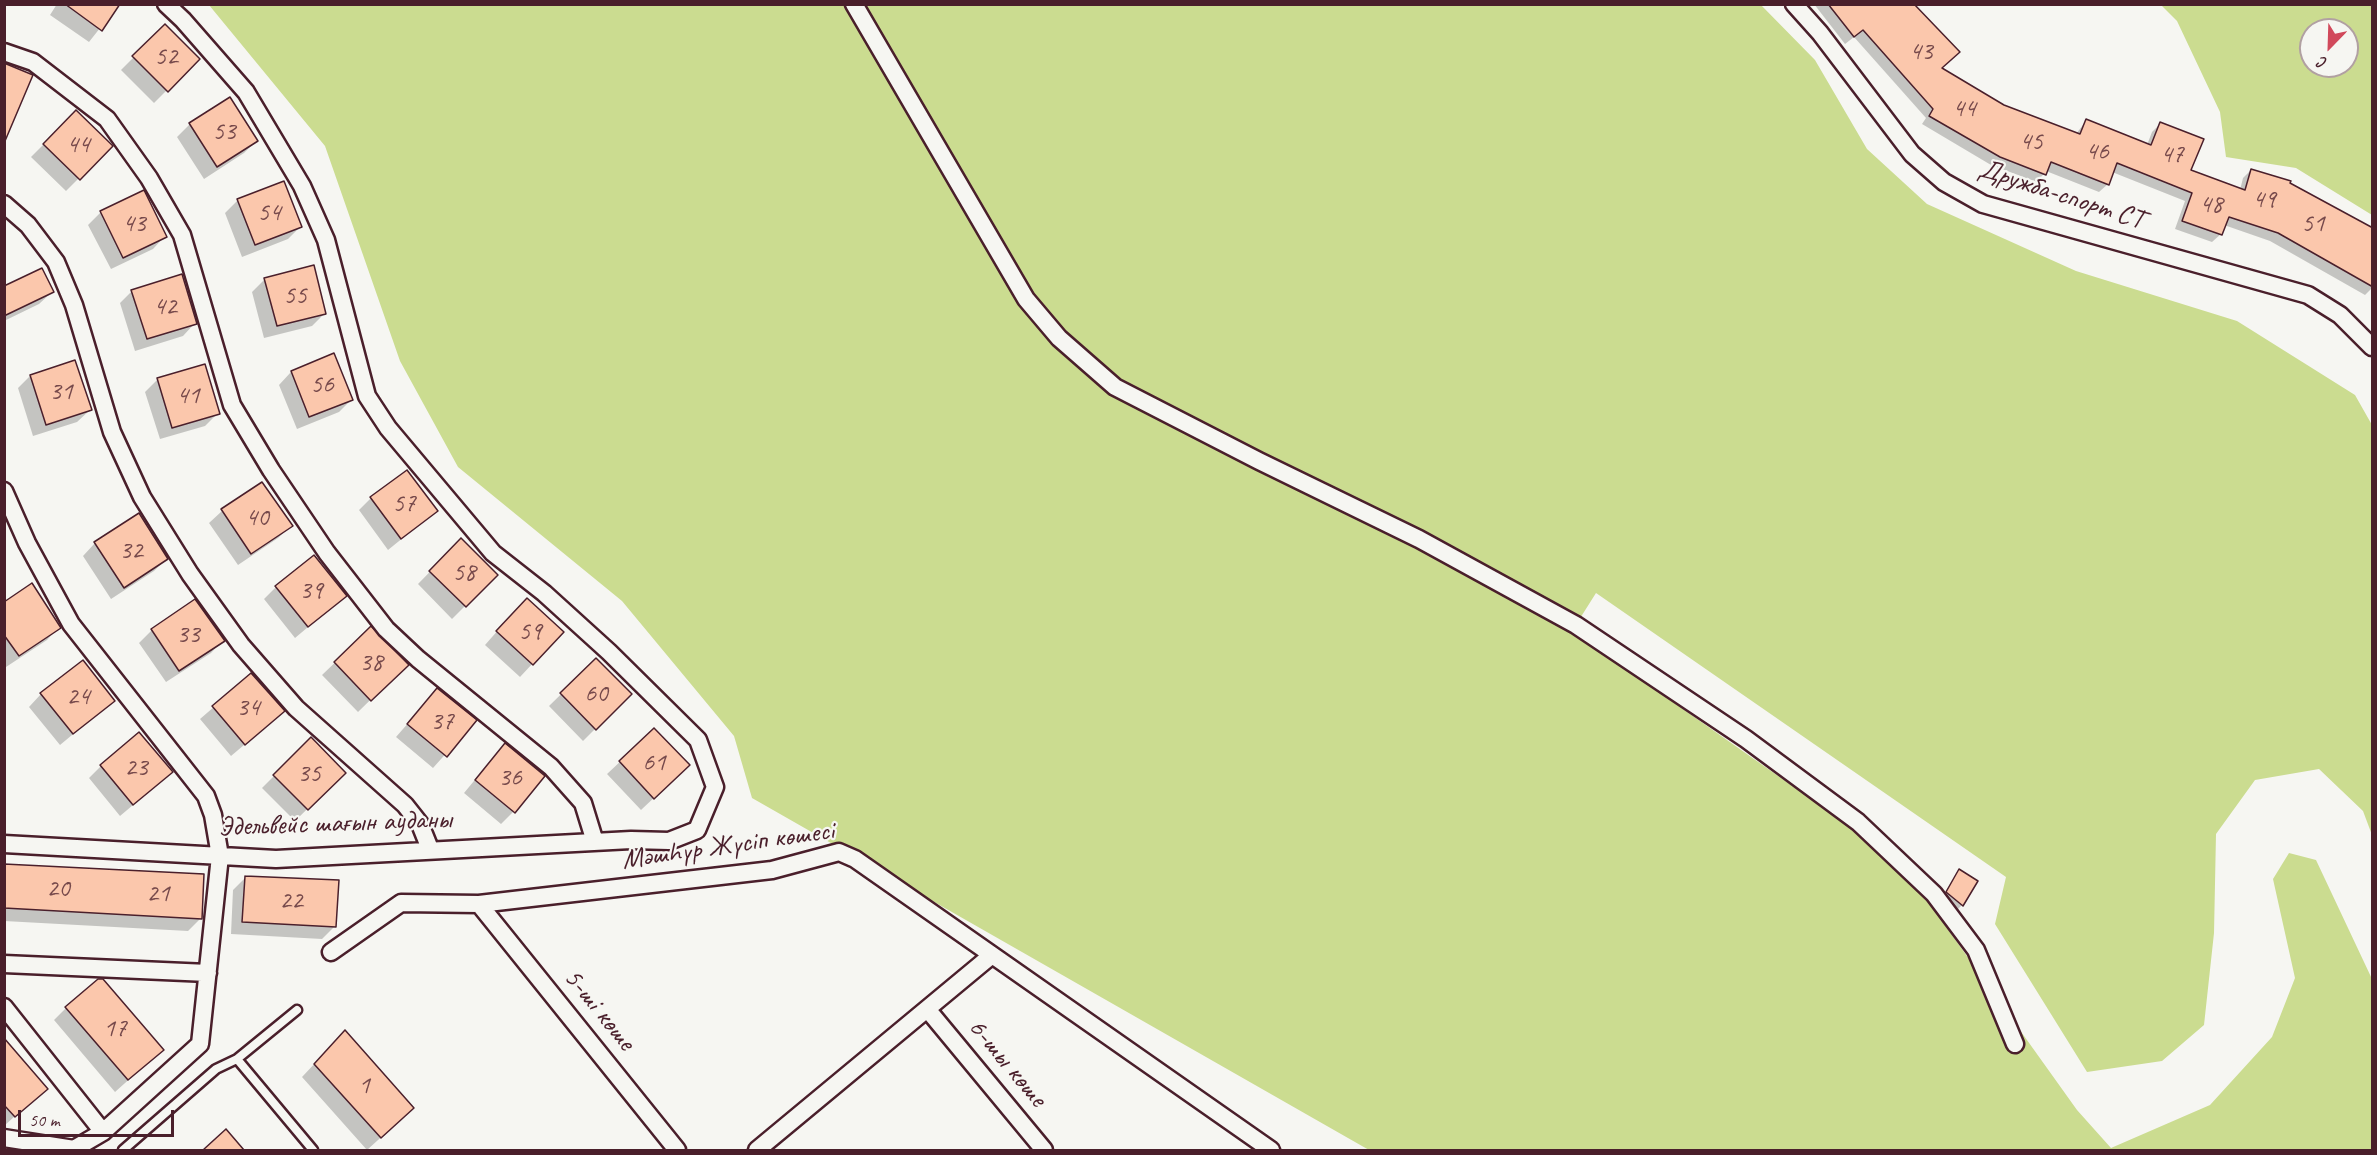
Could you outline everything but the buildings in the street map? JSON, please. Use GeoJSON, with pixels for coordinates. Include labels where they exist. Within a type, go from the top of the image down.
{"type":"FeatureCollection","features":[{"type":"Feature","properties":{"kind":"street","name":"Эдельвейс шағын ауданы"},"geometry":{"type":"LineString","coordinates":[[4,844],[276,859],[430,849],[669,840],[697,830],[715,787],[698,740],[585,630],[544,593],[493,553],[388,428],[367,396],[326,240],[302,186],[246,92],[183,20],[166,4]]}},
{"type":"Feature","properties":{"kind":"street"},"geometry":{"type":"LineString","coordinates":[[854,4],[1026,299],[1059,338],[1115,387],[1259,462],[1419,539],[1576,624],[1746,739],[1858,822],[1934,894],[1976,950],[2015,1044]]}},
{"type":"Feature","properties":{"kind":"street","name":"Дружба-спорт СТ"},"geometry":{"type":"LineString","coordinates":[[1794,4],[1820,33],[1912,154],[1944,183],[1983,204],[2308,295],[2340,315],[2373,347]]}},
{"type":"Feature","properties":{"kind":"street"},"geometry":{"type":"LineString","coordinates":[[4,52],[33,62],[106,118],[149,178],[182,235],[232,405],[271,470],[327,553],[386,629],[410,652],[551,767],[583,803],[595,842]]}},
{"type":"Feature","properties":{"kind":"street"},"geometry":{"type":"LineString","coordinates":[[4,204],[28,225],[56,262],[74,305],[112,432],[142,497],[190,574],[241,645],[296,708],[405,806],[420,824],[430,849]]}},
{"type":"Feature","properties":{"kind":"street"},"geometry":{"type":"LineString","coordinates":[[4,491],[27,543],[71,624],[206,796],[213,814],[220,856],[200,1044],[103,1132],[74,1149],[4,1138]]}},
{"type":"Feature","properties":{"kind":"street","name":"Мәшhүр Жүсіп көшесі"},"geometry":{"type":"LineString","coordinates":[[331,952],[401,903],[479,904],[772,870],[839,852],[855,859],[1271,1150]]}},
{"type":"Feature","properties":{"kind":"street","name":"5-ші көше"},"geometry":{"type":"LineString","coordinates":[[479,904],[677,1150]]}},
{"type":"Feature","properties":{"kind":"street"},"geometry":{"type":"LineString","coordinates":[[757,1150],[992,955]]}},
{"type":"Feature","properties":{"kind":"street"},"geometry":{"type":"LineString","coordinates":[[4,964],[208,973]]}},
{"type":"Feature","properties":{"kind":"street"},"geometry":{"type":"LineString","coordinates":[[4,1007],[103,1132]]}},
{"type":"Feature","properties":{"kind":"street","name":"6-шы көше"},"geometry":{"type":"LineString","coordinates":[[928,1010],[1044,1150]]}},
{"type":"Feature","properties":{"kind":"lane"},"geometry":{"type":"LineString","coordinates":[[123,1150],[216,1069],[237,1059],[297,1010]]}},
{"type":"Feature","properties":{"kind":"lane"},"geometry":{"type":"LineString","coordinates":[[237,1059],[313,1150]]}},
{"type":"Feature","properties":{"kind":"green space"},"geometry":{"type":"Polygon","coordinates":[[[209,5],[1761,5],[1815,60],[1867,149],[1927,204],[2076,271],[2237,321],[2355,395],[2372,425],[2372,835],[2363,811],[2319,769],[2255,780],[2216,834],[2214,933],[2204,1025],[2162,1061],[2087,1072],[1995,924],[2006,877],[1596,593],[1572,631],[1899,861],[2077,1110],[2111,1148],[2210,1105],[2272,1037],[2295,978],[2273,879],[2289,853],[2316,860],[2372,979],[2372,1150],[1369,1150],[752,798],[734,736],[622,601],[458,467],[400,361],[325,146],[209,5]]]}},
{"type":"Feature","properties":{"kind":"green space"},"geometry":{"type":"Polygon","coordinates":[[[2161,5],[2372,5],[2372,215],[2296,168],[2226,157],[2220,112],[2177,21],[2161,5]]]}}]}
